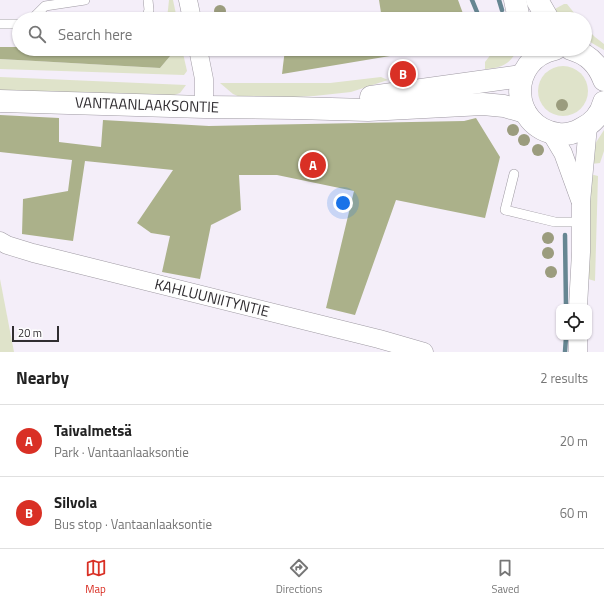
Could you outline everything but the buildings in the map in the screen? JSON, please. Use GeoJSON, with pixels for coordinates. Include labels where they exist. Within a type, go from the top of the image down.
{"type":"FeatureCollection","features":[{"type":"Feature","properties":{"kind":"street"},"geometry":{"type":"LineString","coordinates":[[188,0],[191,12]]}},
{"type":"Feature","properties":{"kind":"street"},"geometry":{"type":"LineString","coordinates":[[514,0],[517,12]]}},
{"type":"Feature","properties":{"kind":"street"},"geometry":{"type":"LineString","coordinates":[[537,0],[544,12]]}},
{"type":"Feature","properties":{"kind":"street"},"geometry":{"type":"LineString","coordinates":[[199,56],[204,79],[204,107]]}},
{"type":"Feature","properties":{"kind":"street"},"geometry":{"type":"LineString","coordinates":[[538,56],[526,63],[520,88],[521,100],[525,112],[532,121],[541,128],[551,133],[564,134],[576,132],[588,126],[597,116],[604,104]]}},
{"type":"Feature","properties":{"kind":"street"},"geometry":{"type":"LineString","coordinates":[[585,56],[601,69]]}},
{"type":"Feature","properties":{"kind":"street","name":"VANTAANLAAKSONTIE"},"geometry":{"type":"LineString","coordinates":[[294,108],[526,63]]}},
{"type":"Feature","properties":{"kind":"street","name":"VANTAANLAAKSONTIE"},"geometry":{"type":"LineString","coordinates":[[0,101],[368,110],[483,104],[504,106],[525,112]]}},
{"type":"Feature","properties":{"kind":"street"},"geometry":{"type":"LineString","coordinates":[[578,304],[582,252],[580,202],[588,126]]}},
{"type":"Feature","properties":{"kind":"street"},"geometry":{"type":"LineString","coordinates":[[551,133],[563,153],[580,202]]}},
{"type":"Feature","properties":{"kind":"street","name":"KAHLUUNIITYNTIE"},"geometry":{"type":"LineString","coordinates":[[0,241],[7,245],[33,253],[371,337],[424,352]]}},
{"type":"Feature","properties":{"kind":"street"},"geometry":{"type":"LineString","coordinates":[[578,340],[578,352]]}},
{"type":"Feature","properties":{"kind":"lane"},"geometry":{"type":"LineString","coordinates":[[39,12],[45,6],[85,0]]}},
{"type":"Feature","properties":{"kind":"lane"},"geometry":{"type":"LineString","coordinates":[[148,0],[148,12]]}},
{"type":"Feature","properties":{"kind":"lane"},"geometry":{"type":"LineString","coordinates":[[0,24],[12,24]]}},
{"type":"Feature","properties":{"kind":"lane"},"geometry":{"type":"LineString","coordinates":[[514,174],[505,210],[555,222],[581,222]]}},
{"type":"Feature","properties":{"kind":"green space"},"geometry":{"type":"Polygon","coordinates":[[[169,0],[173,0],[176,12],[168,12],[169,0]]]}},
{"type":"Feature","properties":{"kind":"green space"},"geometry":{"type":"Polygon","coordinates":[[[379,0],[458,0],[462,12],[381,12],[379,0]]]}},
{"type":"Feature","properties":{"kind":"green space"},"geometry":{"type":"Polygon","coordinates":[[[567,4],[573,12],[555,12],[553,10],[567,4]]]}},
{"type":"Feature","properties":{"kind":"green space"},"geometry":{"type":"Polygon","coordinates":[[[592,34],[604,44],[604,50],[592,43],[592,34]]]}},
{"type":"Feature","properties":{"kind":"green space"},"geometry":{"type":"Polygon","coordinates":[[[0,47],[12,47],[12,56],[170,56],[160,68],[0,59],[0,47]]]}},
{"type":"Feature","properties":{"kind":"green space"},"geometry":{"type":"Polygon","coordinates":[[[170,56],[184,56],[187,71],[184,75],[0,69],[0,59],[160,68],[170,56]]]}},
{"type":"Feature","properties":{"kind":"green space"},"geometry":{"type":"Polygon","coordinates":[[[284,56],[390,56],[282,74],[284,56]]]}},
{"type":"Feature","properties":{"kind":"green space"},"geometry":{"type":"Polygon","coordinates":[[[490,56],[514,56],[504,65],[495,68],[485,69],[485,62],[490,56]]]}},
{"type":"Feature","properties":{"kind":"green space"},"geometry":{"type":"Polygon","coordinates":[[[563,66],[572,68],[581,73],[586,82],[588,91],[586,100],[581,109],[572,114],[563,116],[554,114],[545,109],[540,100],[538,91],[540,82],[545,73],[554,68],[563,66]]]}},
{"type":"Feature","properties":{"kind":"green space"},"geometry":{"type":"Polygon","coordinates":[[[0,77],[186,85],[180,93],[166,98],[0,91],[0,77]]]}},
{"type":"Feature","properties":{"kind":"green space"},"geometry":{"type":"Polygon","coordinates":[[[381,77],[388,80],[351,92],[314,96],[255,99],[240,97],[233,94],[220,83],[330,83],[381,77]]]}},
{"type":"Feature","properties":{"kind":"green space"},"geometry":{"type":"Polygon","coordinates":[[[0,115],[59,118],[59,142],[101,147],[103,120],[209,126],[464,121],[476,118],[500,157],[485,218],[396,200],[355,315],[326,308],[354,191],[277,175],[239,175],[241,210],[211,225],[200,279],[162,272],[170,236],[151,233],[137,223],[173,170],[85,161],[73,241],[22,234],[23,199],[68,191],[72,160],[0,152],[0,115]]]}},
{"type":"Feature","properties":{"kind":"green space"},"geometry":{"type":"Polygon","coordinates":[[[604,130],[604,151],[600,163],[591,164],[595,144],[604,130]]]}},
{"type":"Feature","properties":{"kind":"green space"},"geometry":{"type":"Polygon","coordinates":[[[590,174],[598,176],[595,281],[588,279],[590,174]]]}},
{"type":"Feature","properties":{"kind":"green space"},"geometry":{"type":"Polygon","coordinates":[[[0,279],[14,352],[0,352],[0,279]]]}},
{"type":"Feature","properties":{"kind":"waterway"},"geometry":{"type":"LineString","coordinates":[[472,0],[477,12]]}},
{"type":"Feature","properties":{"kind":"waterway"},"geometry":{"type":"LineString","coordinates":[[499,0],[502,10]]}},
{"type":"Feature","properties":{"kind":"waterway"},"geometry":{"type":"LineString","coordinates":[[565,235],[566,304]]}},
{"type":"Feature","properties":{"kind":"waterway"},"geometry":{"type":"LineString","coordinates":[[565,352],[566,340]]}},
{"type":"Feature","properties":{"kind":"place","name":"Silvola"},"geometry":{"type":"Point","coordinates":[403,74]}},
{"type":"Feature","properties":{"kind":"place","name":"Taivalmetsä"},"geometry":{"type":"Point","coordinates":[313,165]}}]}
